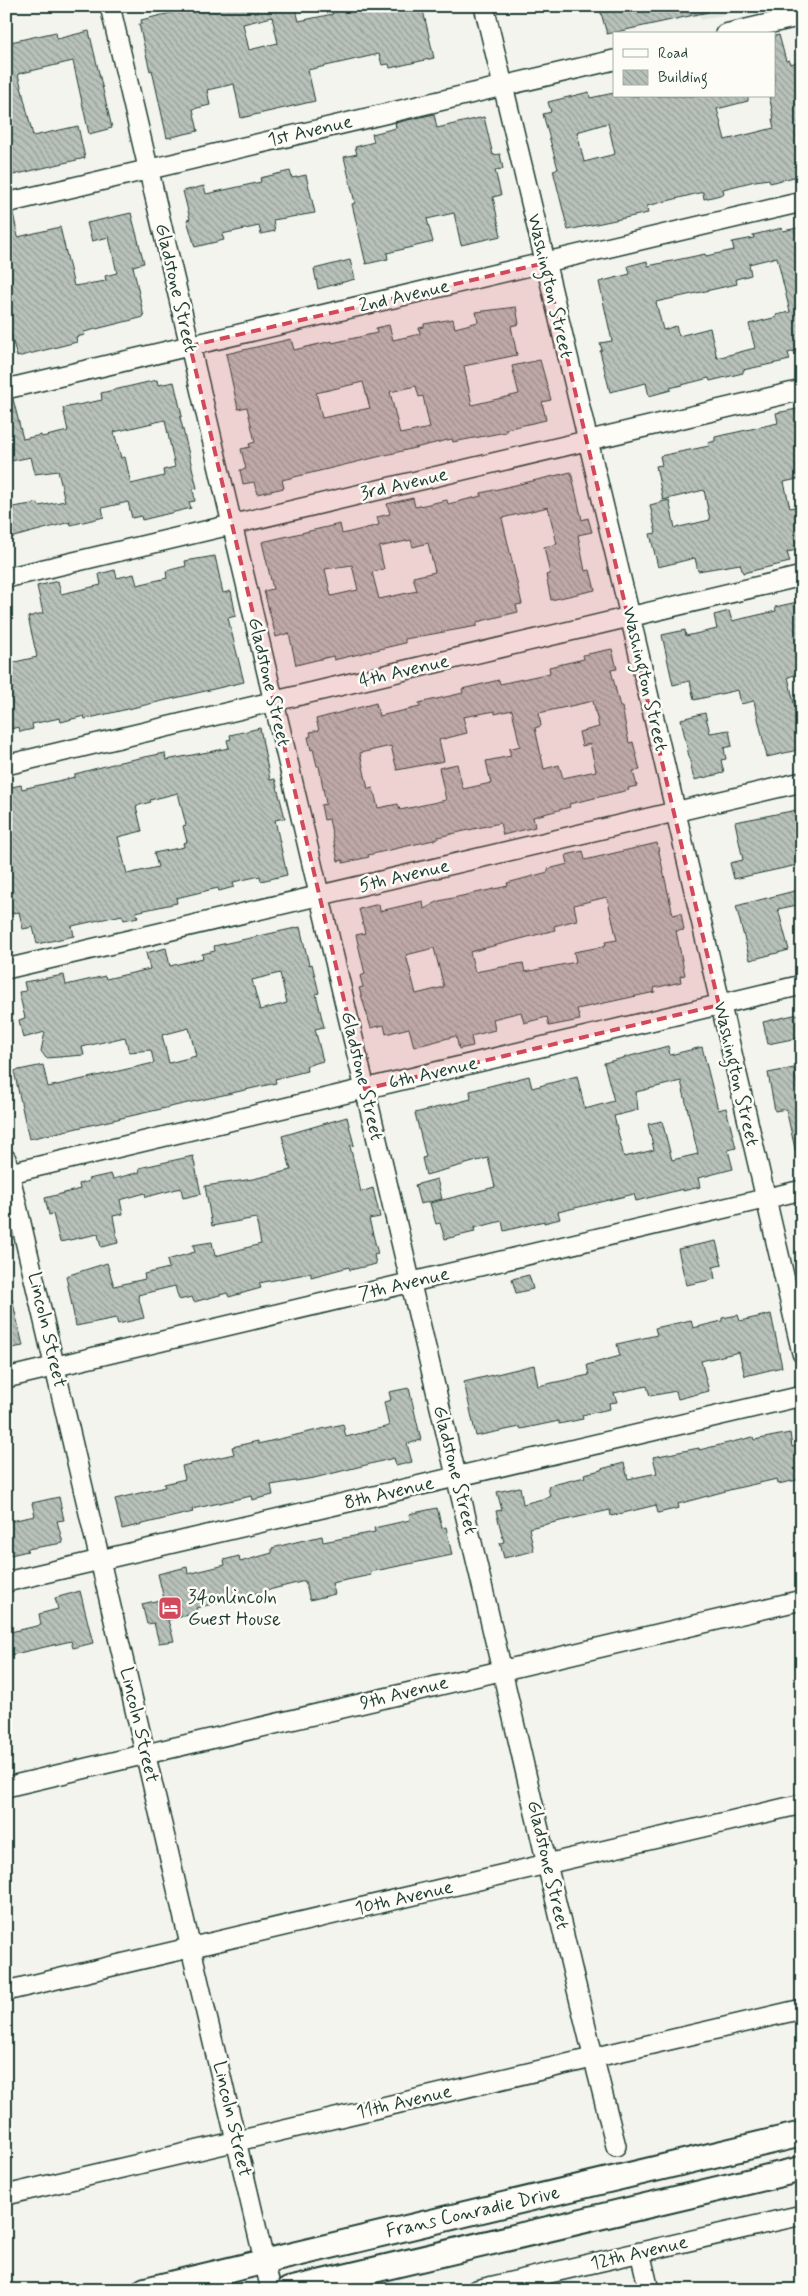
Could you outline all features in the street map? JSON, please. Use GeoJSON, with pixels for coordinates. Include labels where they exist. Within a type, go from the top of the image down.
{"type":"FeatureCollection","features":[{"type":"Feature","properties":{"kind":"main road","name":"Frans Conradie Drive"},"geometry":{"type":"LineString","coordinates":[[145,2290],[802,2134]]}},
{"type":"Feature","properties":{"kind":"main road","name":"Frans Conradie Drive"},"geometry":{"type":"LineString","coordinates":[[289,2290],[802,2169]]}},
{"type":"Feature","properties":{"kind":"street","name":"Gladstone Street"},"geometry":{"type":"LineString","coordinates":[[110,6],[409,1282],[593,2058],[616,2146]]}},
{"type":"Feature","properties":{"kind":"street","name":"Washington Street"},"geometry":{"type":"LineString","coordinates":[[484,6],[630,616],[719,1005],[802,1353]]}},
{"type":"Feature","properties":{"kind":"street"},"geometry":{"type":"LineString","coordinates":[[734,32],[802,16]]}},
{"type":"Feature","properties":{"kind":"street","name":"1st Avenue"},"geometry":{"type":"LineString","coordinates":[[6,203],[148,168],[613,60]]}},
{"type":"Feature","properties":{"kind":"street","name":"2nd Avenue"},"geometry":{"type":"LineString","coordinates":[[6,390],[802,202]]}},
{"type":"Feature","properties":{"kind":"street","name":"3rd Avenue"},"geometry":{"type":"LineString","coordinates":[[6,578],[802,390]]}},
{"type":"Feature","properties":{"kind":"street","name":"4th Avenue"},"geometry":{"type":"LineString","coordinates":[[6,765],[802,576]]}},
{"type":"Feature","properties":{"kind":"street","name":"5th Avenue"},"geometry":{"type":"LineString","coordinates":[[6,969],[802,782]]}},
{"type":"Feature","properties":{"kind":"street","name":"6th Avenue"},"geometry":{"type":"LineString","coordinates":[[7,1169],[365,1089],[802,985]]}},
{"type":"Feature","properties":{"kind":"street","name":"Lincoln Street"},"geometry":{"type":"LineString","coordinates":[[7,1169],[101,1560],[271,2290]]}},
{"type":"Feature","properties":{"kind":"street","name":"7th Avenue"},"geometry":{"type":"LineString","coordinates":[[6,1378],[802,1190]]}},
{"type":"Feature","properties":{"kind":"street","name":"8th Avenue"},"geometry":{"type":"LineString","coordinates":[[6,1582],[802,1396]]}},
{"type":"Feature","properties":{"kind":"street","name":"9th Avenue"},"geometry":{"type":"LineString","coordinates":[[6,1787],[802,1600]]}},
{"type":"Feature","properties":{"kind":"street","name":"10th Avenue"},"geometry":{"type":"LineString","coordinates":[[6,1991],[802,1804]]}},
{"type":"Feature","properties":{"kind":"street","name":"11th Avenue"},"geometry":{"type":"LineString","coordinates":[[6,2196],[802,2009]]}},
{"type":"Feature","properties":{"kind":"street","name":"12th Avenue"},"geometry":{"type":"LineString","coordinates":[[476,2290],[802,2215]]}},
{"type":"Feature","properties":{"kind":"street"},"geometry":{"type":"LineString","coordinates":[[640,2252],[649,2290]]}},
{"type":"Feature","properties":{"kind":"highlighted area"},"geometry":{"type":"Polygon","coordinates":[[[545,263],[719,1005],[365,1089],[190,346],[545,263]]]}},
{"type":"Feature","properties":{"kind":"shaded area"},"geometry":{"type":"Polygon","coordinates":[[[698,6],[760,6],[701,20],[698,6]]]}},
{"type":"Feature","properties":{"kind":"building"},"geometry":{"type":"Polygon","coordinates":[[[186,6],[293,6],[299,21],[333,14],[331,6],[422,6],[434,58],[390,68],[389,64],[382,65],[379,54],[308,70],[315,101],[241,118],[234,84],[207,90],[210,105],[193,109],[198,131],[167,138],[152,70],[150,71],[139,24],[142,24],[141,20],[187,9],[186,6]],[[272,17],[243,24],[249,50],[278,43],[272,17]]]}},
{"type":"Feature","properties":{"kind":"building"},"geometry":{"type":"Polygon","coordinates":[[[599,6],[707,6],[708,12],[607,34],[599,6]]]}},
{"type":"Feature","properties":{"kind":"building"},"geometry":{"type":"Polygon","coordinates":[[[89,31],[112,128],[89,134],[73,61],[18,74],[33,136],[78,126],[85,158],[9,176],[6,163],[6,43],[56,32],[57,39],[89,31]]]}},
{"type":"Feature","properties":{"kind":"building"},"geometry":{"type":"Polygon","coordinates":[[[779,35],[786,61],[789,60],[790,64],[802,61],[802,175],[770,183],[769,179],[755,181],[723,189],[724,194],[704,199],[703,192],[647,206],[648,213],[568,230],[553,170],[558,169],[543,114],[551,112],[548,102],[589,92],[590,98],[613,93],[613,98],[748,98],[748,101],[717,109],[725,140],[774,128],[772,119],[774,119],[769,98],[776,98],[776,36],[779,35]],[[608,123],[577,132],[584,162],[615,154],[608,123]]]}},
{"type":"Feature","properties":{"kind":"building"},"geometry":{"type":"Polygon","coordinates":[[[434,114],[437,128],[484,117],[493,155],[500,154],[503,169],[495,170],[501,195],[493,197],[501,236],[461,245],[454,213],[427,219],[433,242],[387,253],[388,259],[366,264],[352,204],[355,203],[344,157],[357,154],[355,147],[374,142],[372,134],[396,128],[395,123],[434,114]]]}},
{"type":"Feature","properties":{"kind":"building"},"geometry":{"type":"Polygon","coordinates":[[[290,171],[292,178],[306,175],[315,213],[273,220],[275,231],[261,234],[259,226],[222,234],[224,240],[195,247],[187,220],[190,219],[183,191],[204,186],[206,194],[261,182],[260,178],[290,171]]]}},
{"type":"Feature","properties":{"kind":"building"},"geometry":{"type":"Polygon","coordinates":[[[13,213],[18,237],[60,227],[74,286],[106,281],[105,276],[117,273],[109,237],[92,241],[87,223],[131,213],[144,263],[133,266],[144,317],[84,332],[85,335],[76,337],[77,342],[17,357],[6,316],[6,214],[13,213]]]}},
{"type":"Feature","properties":{"kind":"building"},"geometry":{"type":"Polygon","coordinates":[[[802,227],[802,349],[788,353],[790,360],[743,370],[743,373],[710,381],[709,378],[670,388],[671,390],[649,396],[646,383],[610,392],[600,351],[602,350],[600,343],[612,341],[599,282],[630,274],[628,266],[647,261],[648,266],[734,250],[732,242],[754,238],[753,235],[782,228],[783,231],[802,227]],[[777,257],[749,264],[751,275],[736,279],[737,284],[656,302],[663,330],[676,326],[679,336],[710,328],[717,358],[755,348],[749,324],[790,312],[777,257]]]}},
{"type":"Feature","properties":{"kind":"building"},"geometry":{"type":"Polygon","coordinates":[[[350,260],[355,279],[318,289],[314,269],[350,260]]]}},
{"type":"Feature","properties":{"kind":"building"},"geometry":{"type":"Polygon","coordinates":[[[516,307],[519,324],[511,326],[517,355],[464,366],[472,405],[519,394],[512,366],[540,360],[551,400],[542,402],[546,420],[506,429],[506,432],[453,442],[452,439],[282,480],[284,488],[257,494],[254,482],[243,484],[240,470],[246,469],[241,449],[250,447],[249,444],[255,442],[247,407],[238,409],[226,354],[291,339],[294,350],[377,333],[376,328],[389,325],[393,340],[420,334],[419,328],[424,327],[424,324],[453,319],[455,328],[478,322],[476,312],[516,307]],[[363,382],[316,393],[322,418],[370,408],[363,382]],[[416,386],[390,392],[400,434],[430,428],[423,396],[419,397],[416,386]]]}},
{"type":"Feature","properties":{"kind":"building"},"geometry":{"type":"Polygon","coordinates":[[[157,380],[158,385],[174,382],[182,416],[180,417],[197,488],[193,489],[195,501],[189,502],[191,508],[142,520],[141,516],[132,518],[128,502],[102,508],[104,517],[71,525],[70,522],[6,539],[6,508],[38,503],[39,506],[65,501],[58,471],[35,474],[31,457],[6,462],[6,400],[13,399],[23,439],[68,431],[63,408],[102,400],[101,393],[157,380]],[[165,420],[114,432],[121,458],[125,457],[131,484],[164,476],[163,470],[175,467],[165,420]]]}},
{"type":"Feature","properties":{"kind":"building"},"geometry":{"type":"Polygon","coordinates":[[[802,408],[802,478],[784,482],[790,508],[802,505],[802,549],[787,552],[790,562],[743,573],[740,564],[698,571],[695,558],[658,567],[650,534],[656,533],[650,505],[669,500],[675,528],[710,520],[704,490],[663,500],[656,466],[662,465],[660,456],[709,446],[708,443],[715,441],[715,437],[778,423],[776,413],[802,408]]]}},
{"type":"Feature","properties":{"kind":"building"},"geometry":{"type":"Polygon","coordinates":[[[571,472],[582,520],[588,518],[592,532],[578,535],[585,571],[590,570],[595,590],[551,600],[546,575],[550,574],[544,547],[557,544],[548,507],[502,518],[522,604],[516,605],[518,612],[477,622],[477,626],[405,639],[405,643],[334,660],[333,656],[296,665],[289,633],[276,637],[264,591],[273,589],[262,542],[340,524],[342,534],[379,525],[377,517],[390,514],[387,504],[413,498],[415,507],[447,500],[448,504],[481,496],[481,493],[571,472]],[[411,540],[379,547],[384,569],[372,572],[379,599],[417,591],[413,577],[435,572],[428,543],[413,547],[411,540]],[[352,565],[325,569],[331,596],[358,590],[352,565]]]}},
{"type":"Feature","properties":{"kind":"building"},"geometry":{"type":"Polygon","coordinates":[[[215,556],[223,593],[231,591],[236,616],[228,618],[244,682],[85,719],[84,716],[61,722],[60,718],[32,724],[33,729],[20,732],[19,727],[6,730],[6,664],[37,657],[28,617],[43,613],[37,586],[58,581],[61,594],[101,585],[99,574],[115,570],[117,578],[134,574],[137,585],[167,578],[166,571],[186,566],[185,561],[215,556]]]}},
{"type":"Feature","properties":{"kind":"building"},"geometry":{"type":"Polygon","coordinates":[[[802,601],[802,673],[788,677],[797,716],[802,716],[802,749],[767,757],[754,701],[741,704],[738,690],[694,700],[690,681],[673,685],[662,635],[685,630],[686,636],[717,629],[714,615],[729,611],[732,621],[776,611],[775,607],[802,601]]]}},
{"type":"Feature","properties":{"kind":"building"},"geometry":{"type":"Polygon","coordinates":[[[612,649],[617,669],[611,670],[620,707],[622,707],[629,743],[633,742],[640,770],[633,771],[637,786],[628,788],[629,790],[569,804],[570,807],[533,817],[535,827],[503,835],[500,823],[368,855],[369,857],[343,863],[343,860],[338,861],[329,819],[324,820],[321,805],[326,804],[319,766],[317,766],[308,737],[311,736],[310,732],[319,730],[316,719],[376,703],[379,716],[420,707],[419,703],[463,693],[462,689],[499,680],[500,684],[550,673],[549,667],[584,659],[583,655],[612,649]],[[593,701],[539,713],[541,726],[535,728],[544,769],[559,765],[563,778],[596,771],[590,744],[582,746],[579,732],[599,727],[593,701]],[[512,710],[495,714],[495,711],[463,717],[467,733],[439,740],[444,761],[397,770],[391,746],[360,753],[368,789],[373,788],[378,808],[398,804],[400,810],[446,800],[439,768],[457,764],[463,789],[491,783],[486,761],[511,756],[509,749],[520,746],[512,710]]]}},
{"type":"Feature","properties":{"kind":"building"},"geometry":{"type":"Polygon","coordinates":[[[705,713],[710,733],[729,730],[732,746],[724,748],[726,759],[721,760],[724,773],[694,780],[681,719],[705,713]]]}},
{"type":"Feature","properties":{"kind":"building"},"geometry":{"type":"Polygon","coordinates":[[[260,728],[270,780],[275,779],[285,818],[275,820],[287,875],[261,881],[260,876],[233,882],[234,887],[219,891],[218,888],[176,898],[177,903],[136,912],[138,917],[124,920],[122,915],[72,926],[74,936],[37,944],[33,927],[23,929],[19,912],[6,915],[6,797],[9,796],[7,788],[21,785],[22,789],[75,777],[75,774],[120,762],[165,753],[166,760],[229,748],[227,740],[231,739],[230,735],[260,728]],[[178,793],[150,800],[151,802],[136,806],[142,831],[118,837],[127,874],[158,867],[154,853],[184,847],[183,843],[187,842],[183,826],[186,825],[178,793]]]}},
{"type":"Feature","properties":{"kind":"building"},"geometry":{"type":"Polygon","coordinates":[[[802,809],[802,864],[734,879],[730,863],[743,860],[735,822],[802,809]]]}},
{"type":"Feature","properties":{"kind":"building"},"geometry":{"type":"Polygon","coordinates":[[[657,843],[673,915],[681,913],[684,930],[676,931],[685,975],[680,976],[681,982],[654,988],[655,992],[577,1009],[580,1020],[549,1026],[547,1017],[524,1023],[521,1012],[493,1019],[495,1030],[471,1036],[473,1046],[459,1049],[456,1036],[414,1047],[409,1028],[386,1034],[384,1025],[371,1028],[359,988],[363,987],[360,976],[365,974],[356,935],[365,933],[359,909],[379,904],[380,911],[423,901],[424,909],[439,901],[508,886],[507,883],[548,872],[548,869],[568,864],[566,855],[583,851],[585,860],[657,843]],[[607,897],[574,905],[577,920],[554,926],[555,930],[470,952],[475,972],[523,963],[525,972],[576,962],[574,952],[606,946],[605,942],[617,940],[607,897]],[[434,948],[406,955],[416,994],[444,987],[434,948]]]}},
{"type":"Feature","properties":{"kind":"building"},"geometry":{"type":"Polygon","coordinates":[[[802,889],[802,904],[778,909],[789,950],[750,960],[736,906],[802,889]]]}},
{"type":"Feature","properties":{"kind":"building"},"geometry":{"type":"Polygon","coordinates":[[[300,927],[309,965],[312,964],[319,993],[316,994],[324,1027],[315,1029],[323,1061],[306,1066],[307,1071],[275,1079],[276,1083],[29,1139],[14,1071],[43,1065],[48,1087],[154,1063],[151,1050],[129,1052],[125,1037],[82,1047],[84,1055],[46,1058],[41,1051],[45,1032],[23,1038],[19,1020],[25,1018],[19,992],[26,991],[24,982],[64,975],[66,985],[105,976],[106,979],[150,969],[146,953],[166,948],[170,966],[203,958],[202,954],[215,951],[214,946],[300,927]],[[280,973],[252,980],[260,1010],[287,1003],[280,973]],[[189,1028],[162,1035],[169,1063],[196,1056],[189,1028]]]}},
{"type":"Feature","properties":{"kind":"building"},"geometry":{"type":"Polygon","coordinates":[[[798,1014],[802,1037],[768,1044],[763,1022],[798,1014]]]}},
{"type":"Feature","properties":{"kind":"building"},"geometry":{"type":"Polygon","coordinates":[[[668,1046],[670,1055],[702,1047],[718,1110],[726,1108],[736,1148],[728,1150],[733,1169],[698,1178],[700,1187],[683,1191],[683,1189],[636,1201],[634,1194],[558,1212],[560,1219],[544,1223],[544,1221],[504,1231],[502,1221],[474,1228],[475,1232],[445,1239],[440,1223],[436,1224],[430,1203],[495,1187],[488,1158],[426,1175],[422,1158],[426,1157],[415,1113],[471,1099],[470,1091],[529,1076],[532,1088],[577,1076],[585,1109],[614,1101],[604,1063],[668,1046]],[[681,1081],[636,1092],[638,1110],[614,1116],[624,1157],[654,1150],[648,1124],[662,1121],[672,1160],[698,1154],[681,1081]]]}},
{"type":"Feature","properties":{"kind":"building"},"geometry":{"type":"Polygon","coordinates":[[[794,1068],[802,1109],[802,1153],[796,1153],[786,1109],[775,1111],[768,1073],[794,1068]]]}},
{"type":"Feature","properties":{"kind":"building"},"geometry":{"type":"Polygon","coordinates":[[[347,1117],[354,1145],[350,1146],[361,1192],[373,1188],[380,1217],[369,1219],[378,1254],[374,1255],[376,1264],[350,1270],[349,1267],[311,1277],[311,1273],[259,1283],[261,1288],[229,1297],[227,1293],[194,1302],[192,1297],[179,1300],[175,1286],[138,1295],[144,1318],[118,1324],[116,1318],[76,1326],[66,1276],[107,1263],[114,1286],[145,1279],[144,1274],[169,1268],[167,1260],[195,1252],[193,1245],[212,1242],[215,1256],[261,1244],[256,1218],[212,1226],[205,1186],[253,1179],[291,1170],[282,1136],[347,1117]]]}},
{"type":"Feature","properties":{"kind":"building"},"geometry":{"type":"Polygon","coordinates":[[[193,1156],[201,1194],[183,1198],[181,1188],[146,1197],[145,1193],[120,1200],[123,1214],[113,1216],[118,1243],[101,1247],[98,1234],[60,1242],[53,1214],[49,1215],[45,1198],[80,1189],[79,1184],[89,1181],[88,1179],[111,1174],[113,1179],[140,1172],[139,1168],[193,1156]]]}},
{"type":"Feature","properties":{"kind":"building"},"geometry":{"type":"Polygon","coordinates":[[[437,1179],[442,1199],[420,1204],[415,1185],[437,1179]]]}},
{"type":"Feature","properties":{"kind":"building"},"geometry":{"type":"Polygon","coordinates":[[[716,1241],[722,1265],[713,1267],[715,1279],[686,1285],[678,1249],[716,1241]]]}},
{"type":"Feature","properties":{"kind":"building"},"geometry":{"type":"Polygon","coordinates":[[[529,1275],[533,1289],[516,1293],[512,1279],[529,1275]]]}},
{"type":"Feature","properties":{"kind":"building"},"geometry":{"type":"Polygon","coordinates":[[[6,1299],[12,1299],[23,1346],[6,1349],[6,1299]]]}},
{"type":"Feature","properties":{"kind":"building"},"geometry":{"type":"Polygon","coordinates":[[[771,1314],[782,1367],[745,1376],[739,1352],[701,1361],[709,1391],[678,1399],[676,1391],[650,1396],[647,1386],[614,1393],[617,1402],[609,1403],[610,1409],[582,1415],[583,1419],[559,1424],[559,1421],[521,1429],[520,1427],[476,1436],[464,1382],[534,1365],[538,1386],[589,1375],[587,1365],[620,1356],[617,1344],[657,1335],[655,1328],[691,1320],[693,1328],[722,1321],[722,1318],[738,1315],[740,1321],[771,1314]]]}},
{"type":"Feature","properties":{"kind":"building"},"geometry":{"type":"Polygon","coordinates":[[[409,1388],[421,1440],[407,1444],[412,1462],[396,1466],[394,1458],[314,1478],[271,1485],[273,1495],[252,1500],[251,1496],[192,1509],[193,1512],[122,1529],[115,1499],[165,1487],[164,1484],[185,1479],[182,1466],[234,1454],[232,1447],[258,1441],[258,1444],[343,1424],[346,1437],[389,1426],[384,1402],[391,1400],[389,1392],[409,1388]]]}},
{"type":"Feature","properties":{"kind":"building"},"geometry":{"type":"Polygon","coordinates":[[[790,1433],[792,1447],[798,1446],[802,1465],[802,1479],[778,1484],[777,1479],[733,1489],[678,1504],[679,1508],[658,1513],[656,1505],[611,1516],[610,1510],[529,1528],[534,1551],[504,1558],[500,1543],[504,1542],[496,1511],[502,1510],[497,1492],[520,1487],[523,1504],[550,1497],[548,1486],[585,1477],[584,1474],[601,1469],[624,1463],[628,1479],[657,1473],[653,1457],[699,1448],[699,1450],[753,1437],[754,1440],[790,1433]]]}},
{"type":"Feature","properties":{"kind":"building"},"geometry":{"type":"Polygon","coordinates":[[[59,1497],[64,1520],[57,1521],[63,1543],[27,1549],[28,1551],[6,1556],[6,1522],[35,1516],[32,1503],[59,1497]]]}},
{"type":"Feature","properties":{"kind":"building"},"geometry":{"type":"Polygon","coordinates":[[[437,1508],[442,1528],[446,1527],[452,1555],[370,1572],[371,1575],[332,1583],[335,1594],[310,1600],[305,1581],[196,1608],[197,1613],[168,1620],[174,1641],[159,1643],[154,1623],[147,1624],[142,1604],[164,1599],[158,1574],[187,1567],[188,1574],[225,1565],[224,1560],[239,1556],[240,1562],[272,1553],[272,1548],[322,1536],[323,1542],[375,1532],[374,1528],[410,1520],[409,1514],[437,1508]]]}},
{"type":"Feature","properties":{"kind":"building"},"geometry":{"type":"Polygon","coordinates":[[[80,1591],[93,1643],[73,1648],[71,1641],[6,1656],[6,1633],[41,1625],[39,1614],[58,1609],[55,1598],[80,1591]]]}},
{"type":"Feature","properties":{"kind":"place","name":"34onlincoln Guest House"},"geometry":{"type":"Point","coordinates":[170,1608]}}]}
